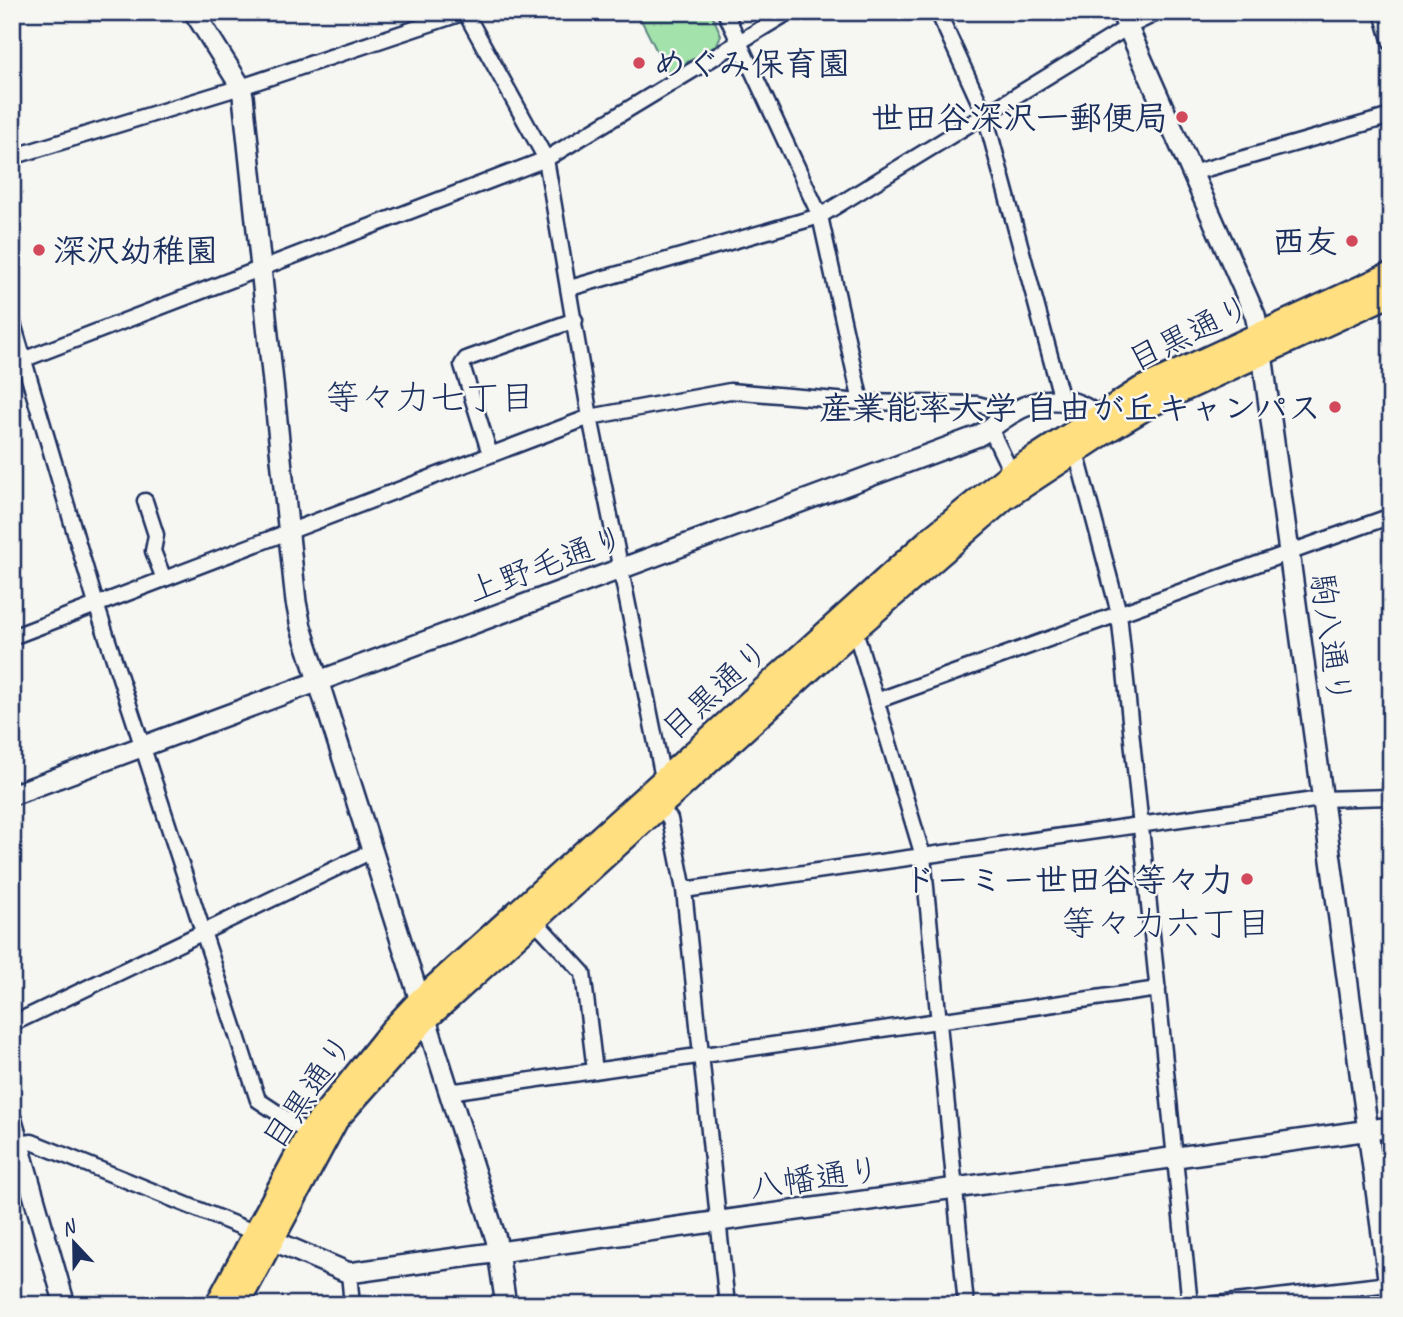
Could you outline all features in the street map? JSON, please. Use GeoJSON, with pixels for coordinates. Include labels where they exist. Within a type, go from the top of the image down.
{"type":"FeatureCollection","features":[{"type":"Feature","properties":{"kind":"main road","name":"目黒通り"},"geometry":{"type":"LineString","coordinates":[[1260,342],[1391,273]]}},
{"type":"Feature","properties":{"kind":"main road","name":"目黒通り"},"geometry":{"type":"LineString","coordinates":[[216,1305],[265,1238],[337,1120],[425,1021],[855,630],[1005,499],[1076,452],[1141,388],[1391,295]]}},
{"type":"Feature","properties":{"kind":"main road","name":"目黒通り"},"geometry":{"type":"LineString","coordinates":[[238,1305],[308,1133],[419,999],[931,537],[1011,472],[1103,423]]}},
{"type":"Feature","properties":{"kind":"street"},"geometry":{"type":"LineString","coordinates":[[194,12],[241,86],[263,268],[296,602],[317,681],[500,1253],[506,1305]]}},
{"type":"Feature","properties":{"kind":"street"},"geometry":{"type":"LineString","coordinates":[[12,157],[241,86],[465,12],[546,159],[590,417],[663,778]]}},
{"type":"Feature","properties":{"kind":"street"},"geometry":{"type":"LineString","coordinates":[[725,12],[820,216],[861,401]]}},
{"type":"Feature","properties":{"kind":"street"},"geometry":{"type":"LineString","coordinates":[[18,362],[546,159],[789,12]]}},
{"type":"Feature","properties":{"kind":"street"},"geometry":{"type":"LineString","coordinates":[[938,12],[985,115],[1062,400],[1086,406],[1103,423]]}},
{"type":"Feature","properties":{"kind":"street"},"geometry":{"type":"LineString","coordinates":[[570,288],[820,216],[985,115],[1124,19],[1159,12]]}},
{"type":"Feature","properties":{"kind":"street"},"geometry":{"type":"LineString","coordinates":[[1382,12],[1391,43]]}},
{"type":"Feature","properties":{"kind":"street","name":"駒八通り"},"geometry":{"type":"LineString","coordinates":[[1124,19],[1192,173],[1260,342],[1390,1292]]}},
{"type":"Feature","properties":{"kind":"street"},"geometry":{"type":"LineString","coordinates":[[1192,173],[1391,117]]}},
{"type":"Feature","properties":{"kind":"street"},"geometry":{"type":"LineString","coordinates":[[12,320],[18,362],[258,1100],[308,1133]]}},
{"type":"Feature","properties":{"kind":"street"},"geometry":{"type":"LineString","coordinates":[[491,454],[463,365],[466,359],[575,320]]}},
{"type":"Feature","properties":{"kind":"street"},"geometry":{"type":"LineString","coordinates":[[12,637],[590,417],[730,391],[861,401],[977,404],[1011,413]]}},
{"type":"Feature","properties":{"kind":"street","name":"上野毛通り"},"geometry":{"type":"LineString","coordinates":[[12,795],[978,436],[1011,413],[1036,403],[1062,400]]}},
{"type":"Feature","properties":{"kind":"street"},"geometry":{"type":"LineString","coordinates":[[990,428],[1011,472]]}},
{"type":"Feature","properties":{"kind":"street"},"geometry":{"type":"LineString","coordinates":[[1076,452],[1119,613],[1190,1305]]}},
{"type":"Feature","properties":{"kind":"street"},"geometry":{"type":"LineString","coordinates":[[145,501],[156,535],[153,551],[164,579]]}},
{"type":"Feature","properties":{"kind":"street"},"geometry":{"type":"LineString","coordinates":[[876,701],[1391,516]]}},
{"type":"Feature","properties":{"kind":"street"},"geometry":{"type":"LineString","coordinates":[[855,630],[923,856],[966,1305]]}},
{"type":"Feature","properties":{"kind":"street"},"geometry":{"type":"LineString","coordinates":[[684,890],[1321,799],[1391,797]]}},
{"type":"Feature","properties":{"kind":"street"},"geometry":{"type":"LineString","coordinates":[[660,806],[670,820],[684,890],[727,1305]]}},
{"type":"Feature","properties":{"kind":"street"},"geometry":{"type":"LineString","coordinates":[[12,1024],[372,851]]}},
{"type":"Feature","properties":{"kind":"street"},"geometry":{"type":"LineString","coordinates":[[535,921],[583,973],[595,1071]]}},
{"type":"Feature","properties":{"kind":"street"},"geometry":{"type":"LineString","coordinates":[[449,1092],[1158,989]]}},
{"type":"Feature","properties":{"kind":"street"},"geometry":{"type":"LineString","coordinates":[[12,1122],[65,1305]]}},
{"type":"Feature","properties":{"kind":"street","name":"八幡通り"},"geometry":{"type":"LineString","coordinates":[[265,1238],[349,1273],[1391,1127]]}},
{"type":"Feature","properties":{"kind":"street"},"geometry":{"type":"LineString","coordinates":[[19,1144],[33,1142],[265,1238]]}},
{"type":"Feature","properties":{"kind":"street"},"geometry":{"type":"LineString","coordinates":[[349,1273],[352,1305]]}},
{"type":"Feature","properties":{"kind":"street"},"geometry":{"type":"LineString","coordinates":[[1209,1305],[1390,1292]]}},
{"type":"Feature","properties":{"kind":"green space"},"geometry":{"type":"Polygon","coordinates":[[[637,12],[711,12],[721,35],[717,45],[668,73],[637,12]]]}},
{"type":"Feature","properties":{"kind":"place","name":"めぐみ保育園"},"geometry":{"type":"Point","coordinates":[639,63]}},
{"type":"Feature","properties":{"kind":"place","name":"世田谷深沢一郵便局"},"geometry":{"type":"Point","coordinates":[1182,117]}},
{"type":"Feature","properties":{"kind":"place","name":"西友"},"geometry":{"type":"Point","coordinates":[1352,241]}},
{"type":"Feature","properties":{"kind":"place","name":"深沢幼稚園"},"geometry":{"type":"Point","coordinates":[39,250]}},
{"type":"Feature","properties":{"kind":"place","name":"産業能率大学 自由が丘キャンパス"},"geometry":{"type":"Point","coordinates":[1335,407]}},
{"type":"Feature","properties":{"kind":"place","name":"ドーミー世田谷等々力"},"geometry":{"type":"Point","coordinates":[1247,879]}},
{"type":"Feature","properties":{"kind":"district","name":"等々力七丁目"},"geometry":{"type":"Point","coordinates":[430,397]}},
{"type":"Feature","properties":{"kind":"district","name":"等々力六丁目"},"geometry":{"type":"Point","coordinates":[1166,923]}}]}
